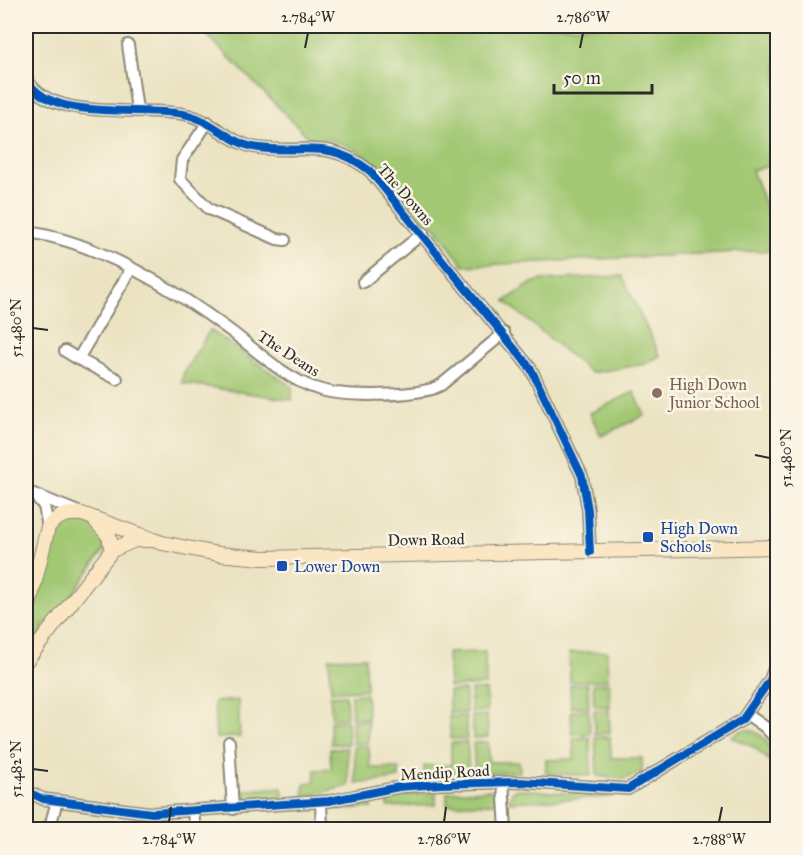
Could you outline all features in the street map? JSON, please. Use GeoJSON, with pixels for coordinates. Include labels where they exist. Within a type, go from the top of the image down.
{"type":"FeatureCollection","features":[{"type":"Feature","properties":{"kind":"street"},"geometry":{"type":"LineString","coordinates":[[138,110],[129,51],[142,52]]}},
{"type":"Feature","properties":{"kind":"street","name":"The Downs"},"geometry":{"type":"LineString","coordinates":[[26,78],[39,93],[63,104],[99,110],[181,113],[208,122],[247,146],[269,149],[314,147],[349,157],[374,174],[504,333],[535,375],[582,476],[588,510],[590,552]]}},
{"type":"Feature","properties":{"kind":"street"},"geometry":{"type":"LineString","coordinates":[[208,122],[185,155],[177,172],[180,179],[206,207],[277,242]]}},
{"type":"Feature","properties":{"kind":"street","name":"The Deans"},"geometry":{"type":"LineString","coordinates":[[26,232],[75,242],[131,269],[214,319],[298,380],[334,393],[367,394],[432,389],[444,382],[504,333]]}},
{"type":"Feature","properties":{"kind":"street","name":"The Downs"},"geometry":{"type":"LineString","coordinates":[[363,282],[423,233]]}},
{"type":"Feature","properties":{"kind":"street"},"geometry":{"type":"LineString","coordinates":[[78,359],[131,269]]}},
{"type":"Feature","properties":{"kind":"street"},"geometry":{"type":"LineString","coordinates":[[65,351],[117,379]]}},
{"type":"Feature","properties":{"kind":"street"},"geometry":{"type":"LineString","coordinates":[[26,491],[86,515],[106,531],[112,549]]}},
{"type":"Feature","properties":{"kind":"street"},"geometry":{"type":"LineString","coordinates":[[26,491],[35,496],[44,506],[48,527],[26,617]]}},
{"type":"Feature","properties":{"kind":"street"},"geometry":{"type":"LineString","coordinates":[[48,527],[63,515],[86,515]]}},
{"type":"Feature","properties":{"kind":"street","name":"Down Road"},"geometry":{"type":"LineString","coordinates":[[86,515],[138,532],[153,540],[218,554],[283,558],[777,547]]}},
{"type":"Feature","properties":{"kind":"street"},"geometry":{"type":"LineString","coordinates":[[26,658],[112,549],[135,540],[153,540]]}},
{"type":"Feature","properties":{"kind":"street","name":"Mendip Road"},"geometry":{"type":"LineString","coordinates":[[26,790],[40,798],[146,813],[193,812],[321,802],[399,787],[503,782],[628,789],[748,715],[766,687],[777,658]]}},
{"type":"Feature","properties":{"kind":"street"},"geometry":{"type":"LineString","coordinates":[[766,687],[777,692]]}},
{"type":"Feature","properties":{"kind":"street"},"geometry":{"type":"LineString","coordinates":[[748,715],[765,727],[777,741]]}},
{"type":"Feature","properties":{"kind":"street"},"geometry":{"type":"LineString","coordinates":[[229,742],[233,809]]}},
{"type":"Feature","properties":{"kind":"street"},"geometry":{"type":"LineString","coordinates":[[503,782],[506,830]]}},
{"type":"Feature","properties":{"kind":"street"},"geometry":{"type":"LineString","coordinates":[[49,830],[57,801]]}},
{"type":"Feature","properties":{"kind":"street"},"geometry":{"type":"LineString","coordinates":[[321,802],[322,830]]}},
{"type":"Feature","properties":{"kind":"street"},"geometry":{"type":"LineString","coordinates":[[193,812],[195,830]]}},
{"type":"Feature","properties":{"kind":"green space"},"geometry":{"type":"Polygon","coordinates":[[[198,26],[777,26],[777,164],[752,170],[777,237],[777,250],[464,266],[434,226],[424,219],[376,164],[346,145],[329,140],[310,139],[198,26]]]}},
{"type":"Feature","properties":{"kind":"green space"},"geometry":{"type":"Polygon","coordinates":[[[622,276],[660,356],[645,364],[591,373],[505,301],[532,283],[541,280],[622,276]]]}},
{"type":"Feature","properties":{"kind":"green space"},"geometry":{"type":"Polygon","coordinates":[[[210,330],[292,387],[292,400],[182,383],[183,374],[210,330]]]}},
{"type":"Feature","properties":{"kind":"green space"},"geometry":{"type":"Polygon","coordinates":[[[634,392],[645,415],[601,436],[590,413],[634,392]]]}},
{"type":"Feature","properties":{"kind":"green space"},"geometry":{"type":"Polygon","coordinates":[[[73,519],[87,521],[102,530],[104,550],[51,625],[46,622],[42,627],[45,630],[32,642],[26,638],[26,628],[46,574],[53,533],[59,524],[73,519]]]}},
{"type":"Feature","properties":{"kind":"green space"},"geometry":{"type":"Polygon","coordinates":[[[607,651],[608,680],[570,682],[569,653],[607,651]]]}},
{"type":"Feature","properties":{"kind":"green space"},"geometry":{"type":"Polygon","coordinates":[[[485,652],[486,685],[449,687],[447,653],[485,652]]]}},
{"type":"Feature","properties":{"kind":"green space"},"geometry":{"type":"Polygon","coordinates":[[[365,657],[366,690],[331,691],[329,658],[365,657]]]}},
{"type":"Feature","properties":{"kind":"green space"},"geometry":{"type":"Polygon","coordinates":[[[609,683],[610,706],[594,706],[593,684],[609,683]]]}},
{"type":"Feature","properties":{"kind":"green space"},"geometry":{"type":"Polygon","coordinates":[[[588,684],[589,707],[571,707],[570,685],[588,684]]]}},
{"type":"Feature","properties":{"kind":"green space"},"geometry":{"type":"Polygon","coordinates":[[[465,690],[466,713],[449,713],[449,691],[465,690]]]}},
{"type":"Feature","properties":{"kind":"green space"},"geometry":{"type":"Polygon","coordinates":[[[471,690],[486,690],[487,711],[471,712],[471,690]]]}},
{"type":"Feature","properties":{"kind":"green space"},"geometry":{"type":"Polygon","coordinates":[[[366,694],[368,718],[352,718],[351,695],[366,694]]]}},
{"type":"Feature","properties":{"kind":"green space"},"geometry":{"type":"Polygon","coordinates":[[[346,695],[347,718],[332,719],[330,696],[346,695]]]}},
{"type":"Feature","properties":{"kind":"green space"},"geometry":{"type":"Polygon","coordinates":[[[238,700],[240,737],[216,738],[214,702],[238,700]]]}},
{"type":"Feature","properties":{"kind":"green space"},"geometry":{"type":"Polygon","coordinates":[[[609,709],[610,733],[595,734],[594,710],[609,709]]]}},
{"type":"Feature","properties":{"kind":"green space"},"geometry":{"type":"Polygon","coordinates":[[[589,710],[590,734],[572,734],[571,711],[589,710]]]}},
{"type":"Feature","properties":{"kind":"green space"},"geometry":{"type":"Polygon","coordinates":[[[487,715],[488,737],[473,739],[472,716],[487,715]]]}},
{"type":"Feature","properties":{"kind":"green space"},"geometry":{"type":"Polygon","coordinates":[[[466,716],[467,739],[451,739],[449,717],[466,716]]]}},
{"type":"Feature","properties":{"kind":"green space"},"geometry":{"type":"Polygon","coordinates":[[[368,720],[368,743],[353,744],[352,721],[368,720]]]}},
{"type":"Feature","properties":{"kind":"green space"},"geometry":{"type":"Polygon","coordinates":[[[347,721],[348,744],[331,744],[330,722],[347,721]]]}},
{"type":"Feature","properties":{"kind":"green space"},"geometry":{"type":"Polygon","coordinates":[[[748,730],[759,734],[767,742],[773,764],[754,747],[731,737],[740,731],[748,730]]]}},
{"type":"Feature","properties":{"kind":"green space"},"geometry":{"type":"Polygon","coordinates":[[[595,737],[610,737],[611,758],[642,758],[642,773],[623,779],[597,776],[595,737]]]}},
{"type":"Feature","properties":{"kind":"green space"},"geometry":{"type":"Polygon","coordinates":[[[573,738],[590,738],[591,776],[546,773],[546,760],[574,759],[573,738]]]}},
{"type":"Feature","properties":{"kind":"green space"},"geometry":{"type":"Polygon","coordinates":[[[467,742],[469,773],[424,776],[424,766],[451,765],[451,743],[467,742]]]}},
{"type":"Feature","properties":{"kind":"green space"},"geometry":{"type":"Polygon","coordinates":[[[488,742],[489,762],[519,762],[520,772],[475,773],[473,743],[488,742]]]}},
{"type":"Feature","properties":{"kind":"green space"},"geometry":{"type":"Polygon","coordinates":[[[369,746],[370,768],[399,768],[399,778],[356,784],[354,747],[369,746]]]}},
{"type":"Feature","properties":{"kind":"green space"},"geometry":{"type":"Polygon","coordinates":[[[347,748],[349,786],[304,797],[304,784],[314,782],[315,770],[331,769],[330,749],[347,748]]]}},
{"type":"Feature","properties":{"kind":"green space"},"geometry":{"type":"Polygon","coordinates":[[[282,787],[283,799],[247,801],[239,796],[238,791],[282,787]]]}},
{"type":"Feature","properties":{"kind":"green space"},"geometry":{"type":"Polygon","coordinates":[[[517,789],[612,797],[509,802],[512,792],[517,789]]]}},
{"type":"Feature","properties":{"kind":"green space"},"geometry":{"type":"Polygon","coordinates":[[[490,790],[498,797],[498,803],[447,805],[447,792],[490,790]]]}},
{"type":"Feature","properties":{"kind":"green space"},"geometry":{"type":"Polygon","coordinates":[[[436,793],[436,805],[388,807],[387,796],[436,793]]]}},
{"type":"Feature","properties":{"kind":"green space"},"geometry":{"type":"Polygon","coordinates":[[[372,799],[372,808],[332,809],[372,799]]]}},
{"type":"Feature","properties":{"kind":"cycle path"},"geometry":{"type":"LineString","coordinates":[[26,78],[38,93],[55,102],[100,110],[170,112],[188,115],[253,147],[326,150],[354,160],[370,171],[531,369],[582,476],[588,510],[590,552]]}},
{"type":"Feature","properties":{"kind":"cycle path"},"geometry":{"type":"LineString","coordinates":[[26,791],[43,799],[152,813],[329,801],[399,787],[441,784],[520,782],[628,789],[742,720],[770,680],[778,658]]}},
{"type":"Feature","properties":{"kind":"place","name":"High Down Junior School"},"geometry":{"type":"Point","coordinates":[657,393]}},
{"type":"Feature","properties":{"kind":"place","name":"High Down Schools"},"geometry":{"type":"Point","coordinates":[648,537]}},
{"type":"Feature","properties":{"kind":"place","name":"Lower Down"},"geometry":{"type":"Point","coordinates":[282,566]}}]}
